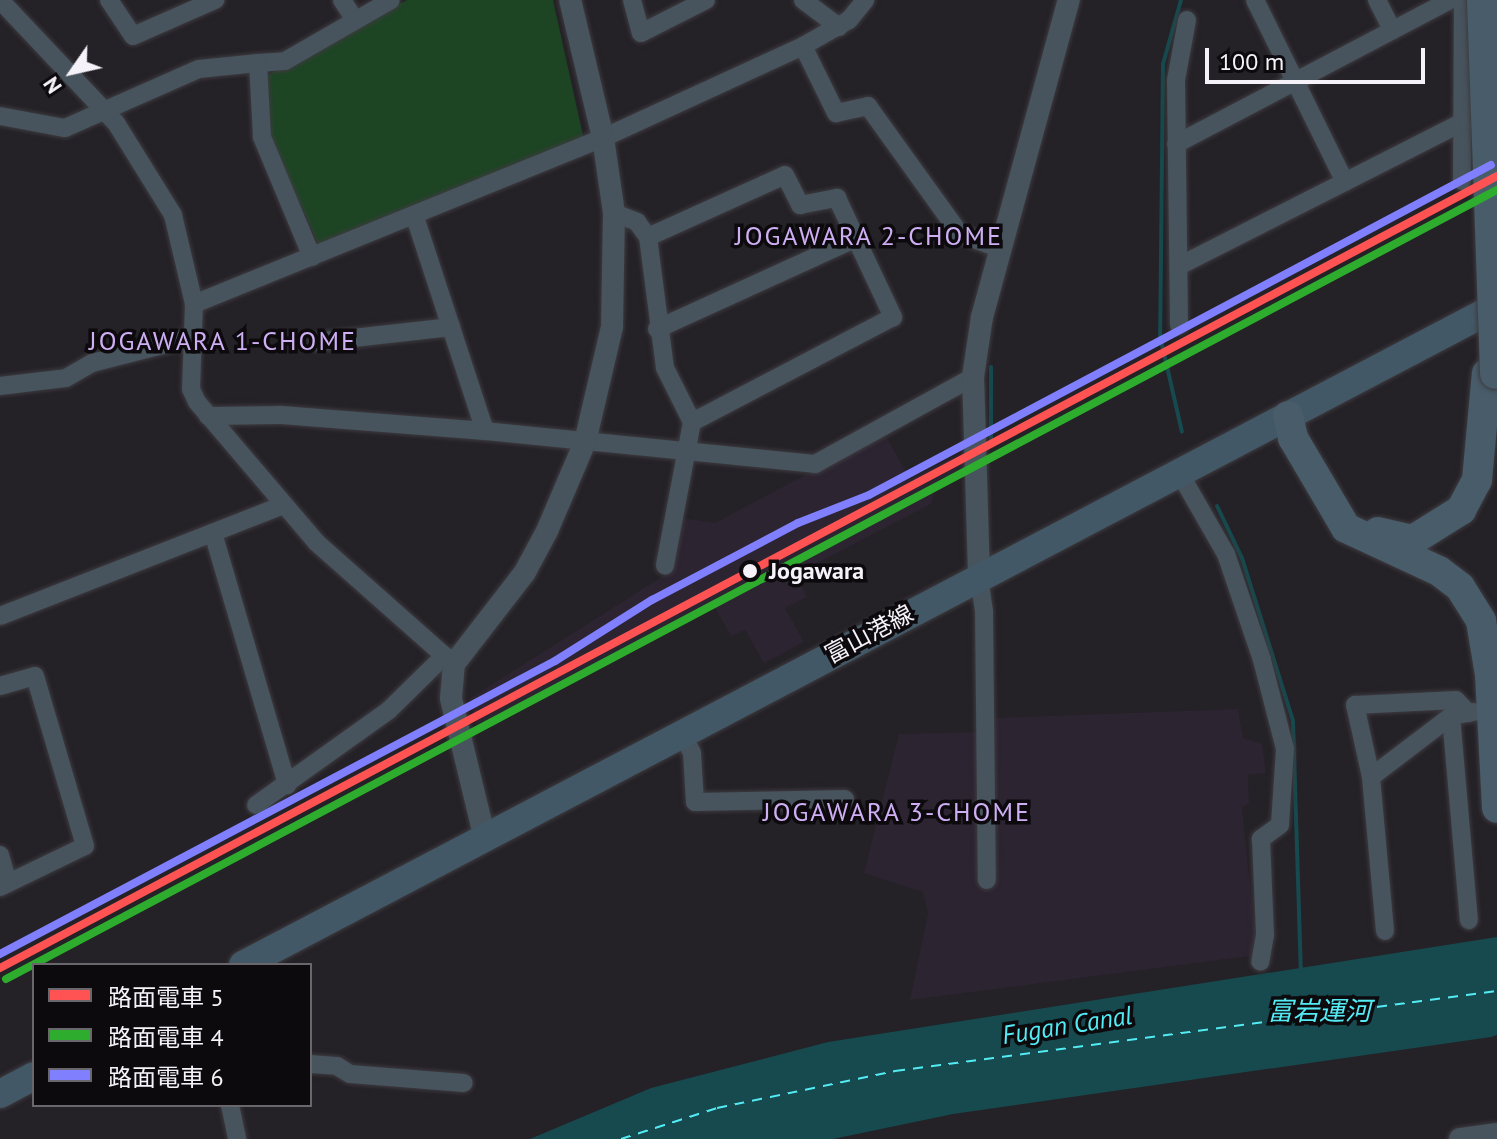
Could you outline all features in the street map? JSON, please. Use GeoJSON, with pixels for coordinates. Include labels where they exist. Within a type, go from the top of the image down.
{"type":"FeatureCollection","features":[{"type":"Feature","properties":{"kind":"highway"},"geometry":{"type":"LineString","coordinates":[[1482,0],[1491,374],[1497,440]]}},
{"type":"Feature","properties":{"kind":"highway"},"geometry":{"type":"LineString","coordinates":[[1288,416],[1308,435],[1358,519],[1380,533],[1413,540],[1461,510],[1477,480],[1491,374]]}},
{"type":"Feature","properties":{"kind":"highway"},"geometry":{"type":"LineString","coordinates":[[1288,416],[1293,438],[1346,528],[1439,571],[1460,587],[1481,621],[1490,675],[1497,808]]}},
{"type":"Feature","properties":{"kind":"main road","name":"富山港線"},"geometry":{"type":"LineString","coordinates":[[247,963],[1497,306]]}},
{"type":"Feature","properties":{"kind":"main road"},"geometry":{"type":"LineString","coordinates":[[0,1094],[32,1077]]}},
{"type":"Feature","properties":{"kind":"street"},"geometry":{"type":"LineString","coordinates":[[0,0],[104,110],[173,215],[194,304],[190,338],[191,389],[208,416],[317,543],[449,660],[451,698],[485,839]]}},
{"type":"Feature","properties":{"kind":"street"},"geometry":{"type":"LineString","coordinates":[[109,0],[133,36],[215,0]]}},
{"type":"Feature","properties":{"kind":"street"},"geometry":{"type":"LineString","coordinates":[[342,0],[355,20]]}},
{"type":"Feature","properties":{"kind":"street"},"geometry":{"type":"LineString","coordinates":[[0,116],[65,128],[199,69],[285,61],[391,0]]}},
{"type":"Feature","properties":{"kind":"street"},"geometry":{"type":"LineString","coordinates":[[256,805],[389,710],[449,660],[535,555],[585,442],[612,327],[614,213],[603,138],[570,0]]}},
{"type":"Feature","properties":{"kind":"street"},"geometry":{"type":"LineString","coordinates":[[632,0],[641,33],[706,0]]}},
{"type":"Feature","properties":{"kind":"street"},"geometry":{"type":"LineString","coordinates":[[803,0],[839,27]]}},
{"type":"Feature","properties":{"kind":"street"},"geometry":{"type":"LineString","coordinates":[[194,304],[415,217],[603,138],[803,46],[839,27],[865,0]]}},
{"type":"Feature","properties":{"kind":"street"},"geometry":{"type":"LineString","coordinates":[[987,880],[984,611],[979,576],[973,377],[1001,249],[1069,0]]}},
{"type":"Feature","properties":{"kind":"street"},"geometry":{"type":"LineString","coordinates":[[1255,0],[1345,182]]}},
{"type":"Feature","properties":{"kind":"street"},"geometry":{"type":"LineString","coordinates":[[1377,0],[1392,30]]}},
{"type":"Feature","properties":{"kind":"street"},"geometry":{"type":"LineString","coordinates":[[1176,144],[1450,0]]}},
{"type":"Feature","properties":{"kind":"street"},"geometry":{"type":"LineString","coordinates":[[1462,181],[1463,0]]}},
{"type":"Feature","properties":{"kind":"street"},"geometry":{"type":"LineString","coordinates":[[1179,325],[1176,80],[1187,20]]}},
{"type":"Feature","properties":{"kind":"street"},"geometry":{"type":"LineString","coordinates":[[803,46],[836,113],[868,106],[960,234],[1001,249]]}},
{"type":"Feature","properties":{"kind":"street"},"geometry":{"type":"LineString","coordinates":[[258,63],[262,137],[312,257]]}},
{"type":"Feature","properties":{"kind":"street"},"geometry":{"type":"LineString","coordinates":[[1179,266],[1497,105]]}},
{"type":"Feature","properties":{"kind":"street"},"geometry":{"type":"LineString","coordinates":[[648,237],[785,175],[800,205],[837,198],[893,317],[692,422]]}},
{"type":"Feature","properties":{"kind":"street"},"geometry":{"type":"LineString","coordinates":[[614,213],[637,222],[648,237],[657,329],[665,368],[692,422],[665,565]]}},
{"type":"Feature","properties":{"kind":"street"},"geometry":{"type":"LineString","coordinates":[[415,217],[485,431]]}},
{"type":"Feature","properties":{"kind":"street"},"geometry":{"type":"LineString","coordinates":[[657,329],[857,238]]}},
{"type":"Feature","properties":{"kind":"street"},"geometry":{"type":"LineString","coordinates":[[318,342],[451,327]]}},
{"type":"Feature","properties":{"kind":"street"},"geometry":{"type":"LineString","coordinates":[[0,386],[66,378],[92,363],[190,338]]}},
{"type":"Feature","properties":{"kind":"street"},"geometry":{"type":"LineString","coordinates":[[208,416],[281,415],[485,431],[815,464],[973,377]]}},
{"type":"Feature","properties":{"kind":"street"},"geometry":{"type":"LineString","coordinates":[[1179,472],[1226,554],[1262,660],[1285,749],[1280,825],[1261,839],[1265,935],[1260,962]]}},
{"type":"Feature","properties":{"kind":"street"},"geometry":{"type":"LineString","coordinates":[[0,616],[283,505]]}},
{"type":"Feature","properties":{"kind":"street"},"geometry":{"type":"LineString","coordinates":[[213,533],[287,785]]}},
{"type":"Feature","properties":{"kind":"street"},"geometry":{"type":"LineString","coordinates":[[0,686],[35,676],[85,846],[4,885],[0,855]]}},
{"type":"Feature","properties":{"kind":"street"},"geometry":{"type":"LineString","coordinates":[[1385,931],[1371,777],[1355,705],[1456,700],[1464,713],[1469,920]]}},
{"type":"Feature","properties":{"kind":"street"},"geometry":{"type":"LineString","coordinates":[[1371,777],[1464,713]]}},
{"type":"Feature","properties":{"kind":"street"},"geometry":{"type":"LineString","coordinates":[[682,734],[692,753],[695,802],[845,799]]}},
{"type":"Feature","properties":{"kind":"street"},"geometry":{"type":"LineString","coordinates":[[312,1064],[337,1066],[350,1074],[464,1083]]}},
{"type":"Feature","properties":{"kind":"street"},"geometry":{"type":"LineString","coordinates":[[230,1107],[237,1139]]}},
{"type":"Feature","properties":{"kind":"street"},"geometry":{"type":"LineString","coordinates":[[1460,1139],[1497,1134]]}},
{"type":"Feature","properties":{"kind":"shaded area"},"geometry":{"type":"Polygon","coordinates":[[[884,433],[910,479],[964,452],[965,468],[937,481],[931,504],[796,574],[807,597],[785,608],[804,642],[764,663],[745,630],[731,636],[715,608],[476,725],[469,699],[668,573],[682,518],[715,523],[884,433]]]}},
{"type":"Feature","properties":{"kind":"shaded area"},"geometry":{"type":"Polygon","coordinates":[[[1238,709],[1243,738],[1262,744],[1266,773],[1248,775],[1249,804],[1242,807],[1257,955],[910,1000],[928,914],[923,892],[864,873],[899,734],[979,732],[978,883],[993,883],[995,718],[1238,709]]]}},
{"type":"Feature","properties":{"kind":"green space"},"geometry":{"type":"Polygon","coordinates":[[[407,0],[553,0],[584,140],[319,246],[271,139],[266,76],[407,0]]]}},
{"type":"Feature","properties":{"kind":"water","name":"富岩運河"},"geometry":{"type":"Polygon","coordinates":[[[1497,937],[1497,1035],[1491,1037],[953,1114],[833,1139],[530,1139],[651,1088],[828,1042],[1497,937]]]}},
{"type":"Feature","properties":{"kind":"waterway"},"geometry":{"type":"LineString","coordinates":[[1181,0],[1163,64],[1160,336],[1182,432]]}},
{"type":"Feature","properties":{"kind":"waterway"},"geometry":{"type":"LineString","coordinates":[[991,367],[991,441]]}},
{"type":"Feature","properties":{"kind":"waterway"},"geometry":{"type":"LineString","coordinates":[[1217,506],[1242,558],[1293,721],[1301,970]]}},
{"type":"Feature","properties":{"kind":"ferry route"},"geometry":{"type":"LineString","coordinates":[[621,1139],[717,1108],[895,1071],[1497,991]]}},
{"type":"Feature","properties":{"kind":"tram line","name":"6"},"geometry":{"type":"LineString","coordinates":[[0,954],[555,661],[652,600],[798,523],[869,495],[1491,165]]}},
{"type":"Feature","properties":{"kind":"tram line","name":"5"},"geometry":{"type":"LineString","coordinates":[[0,968],[1497,176]]}},
{"type":"Feature","properties":{"kind":"tram line","name":"4"},"geometry":{"type":"LineString","coordinates":[[36,963],[1497,190]]}},
{"type":"Feature","properties":{"kind":"tram line","name":"4"},"geometry":{"type":"LineString","coordinates":[[6,979],[32,965]]}},
{"type":"Feature","properties":{"kind":"place","name":"Jogawara"},"geometry":{"type":"Point","coordinates":[750,571]}},
{"type":"Feature","properties":{"kind":"district","name":"JOGAWARA 2-CHOME"},"geometry":{"type":"Point","coordinates":[869,236]}},
{"type":"Feature","properties":{"kind":"district","name":"JOGAWARA 1-CHOME"},"geometry":{"type":"Point","coordinates":[223,341]}},
{"type":"Feature","properties":{"kind":"district","name":"JOGAWARA 3-CHOME"},"geometry":{"type":"Point","coordinates":[897,812]}},
{"type":"Feature","properties":{"kind":"water label","name":"Fugan Canal"},"geometry":{"type":"Point","coordinates":[1067,1025]}}]}
